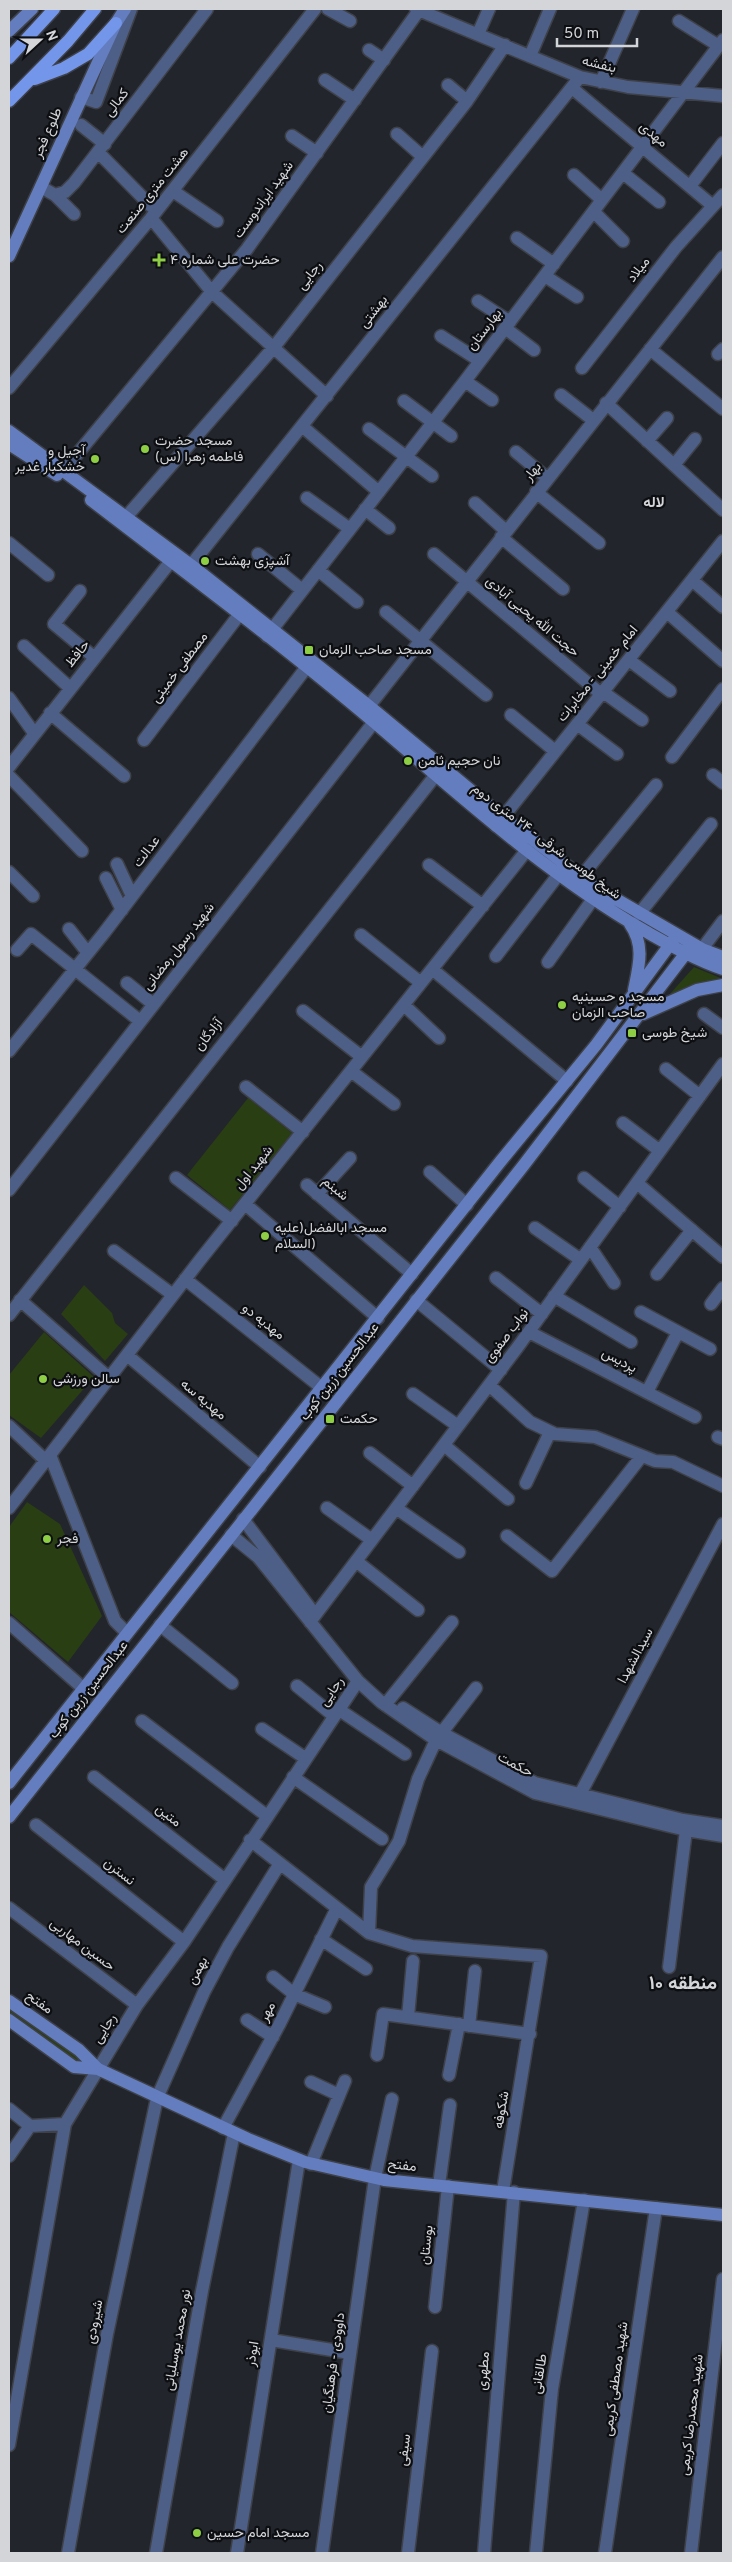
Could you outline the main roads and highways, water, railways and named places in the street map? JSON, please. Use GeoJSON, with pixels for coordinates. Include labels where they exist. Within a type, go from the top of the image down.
{"type":"FeatureCollection","features":[{"type":"Feature","properties":{"kind":"main road"},"geometry":{"type":"LineString","coordinates":[[9,31],[32,9]]}},
{"type":"Feature","properties":{"kind":"main road"},"geometry":{"type":"LineString","coordinates":[[9,58],[54,9]]}},
{"type":"Feature","properties":{"kind":"main road"},"geometry":{"type":"LineString","coordinates":[[9,101],[68,41],[95,9]]}},
{"type":"Feature","properties":{"kind":"main road","name":"طلوع فجر"},"geometry":{"type":"LineString","coordinates":[[9,256],[81,97],[116,23],[125,9]]}},
{"type":"Feature","properties":{"kind":"main road"},"geometry":{"type":"LineString","coordinates":[[30,81],[64,68],[88,54],[116,23]]}},
{"type":"Feature","properties":{"kind":"main road","name":"شیخ طوسی شرقی - ۲۴ متری دوم"},"geometry":{"type":"LineString","coordinates":[[10,437],[28,456],[60,477],[239,615],[269,633],[369,706],[499,821],[527,850],[559,874],[593,899],[627,920],[674,940],[723,969]]}},
{"type":"Feature","properties":{"kind":"main road","name":"شیخ طوسی شرقی - ۲۴ متری دوم"},"geometry":{"type":"LineString","coordinates":[[10,437],[64,470],[191,565],[306,668],[374,722],[435,776],[581,877],[639,914],[674,940]]}},
{"type":"Feature","properties":{"kind":"main road"},"geometry":{"type":"LineString","coordinates":[[9,454],[28,456]]}},
{"type":"Feature","properties":{"kind":"main road"},"geometry":{"type":"LineString","coordinates":[[627,920],[638,936],[641,950],[633,996]]}},
{"type":"Feature","properties":{"kind":"main road","name":"عبدالحسین زرین کوب"},"geometry":{"type":"LineString","coordinates":[[9,1783],[466,1205],[567,1081],[674,940]]}},
{"type":"Feature","properties":{"kind":"main road","name":"شیخ طوسی شرقی - ۲۴ متری دوم"},"geometry":{"type":"LineString","coordinates":[[688,948],[702,950],[723,958]]}},
{"type":"Feature","properties":{"kind":"main road","name":"عبدالحسین زرین کوب"},"geometry":{"type":"LineString","coordinates":[[9,1817],[641,1015],[688,948]]}},
{"type":"Feature","properties":{"kind":"main road"},"geometry":{"type":"LineString","coordinates":[[641,1015],[697,990],[723,985]]}},
{"type":"Feature","properties":{"kind":"main road"},"geometry":{"type":"LineString","coordinates":[[621,1012],[632,1017],[633,1025]]}},
{"type":"Feature","properties":{"kind":"main road"},"geometry":{"type":"LineString","coordinates":[[202,1539],[202,1551],[205,1556],[214,1555]]}},
{"type":"Feature","properties":{"kind":"main road"},"geometry":{"type":"LineString","coordinates":[[183,1563],[193,1565],[197,1572],[196,1578]]}},
{"type":"Feature","properties":{"kind":"main road","name":"مفتح"},"geometry":{"type":"LineString","coordinates":[[9,2001],[79,2050],[98,2069],[157,2098],[305,2162],[376,2178],[723,2214]]}},
{"type":"Feature","properties":{"kind":"main road","name":"مفتح"},"geometry":{"type":"LineString","coordinates":[[9,2020],[74,2066],[98,2069]]}},
{"type":"Feature","properties":{"kind":"place","name":"حضرت علی شماره ۴"},"geometry":{"type":"Point","coordinates":[159,260]}},
{"type":"Feature","properties":{"kind":"place","name":"مسجد حضرت فاطمه زهرا (س)"},"geometry":{"type":"Point","coordinates":[145,449]}},
{"type":"Feature","properties":{"kind":"place","name":"آجیل و خشکبار غدیر"},"geometry":{"type":"Point","coordinates":[95,459]}},
{"type":"Feature","properties":{"kind":"place","name":"آشپزی بهشت"},"geometry":{"type":"Point","coordinates":[205,561]}},
{"type":"Feature","properties":{"kind":"place","name":"مسجد صاحب الزمان"},"geometry":{"type":"Point","coordinates":[309,650]}},
{"type":"Feature","properties":{"kind":"place","name":"نان حجیم ثامن"},"geometry":{"type":"Point","coordinates":[408,761]}},
{"type":"Feature","properties":{"kind":"place","name":"مسجد و حسینیه صاحب الزمان"},"geometry":{"type":"Point","coordinates":[562,1005]}},
{"type":"Feature","properties":{"kind":"place","name":"شیخ طوسی"},"geometry":{"type":"Point","coordinates":[632,1033]}},
{"type":"Feature","properties":{"kind":"place","name":"مسجد ابالفضل(علیه السلام)"},"geometry":{"type":"Point","coordinates":[265,1236]}},
{"type":"Feature","properties":{"kind":"place","name":"سالن ورزشی"},"geometry":{"type":"Point","coordinates":[43,1379]}},
{"type":"Feature","properties":{"kind":"place","name":"حکمت"},"geometry":{"type":"Point","coordinates":[330,1419]}},
{"type":"Feature","properties":{"kind":"place","name":"فجر"},"geometry":{"type":"Point","coordinates":[47,1539]}},
{"type":"Feature","properties":{"kind":"place","name":"مسجد امام حسین"},"geometry":{"type":"Point","coordinates":[197,2533]}},
{"type":"Feature","properties":{"kind":"district","name":"لاله"},"geometry":{"type":"Point","coordinates":[654,503]}},
{"type":"Feature","properties":{"kind":"district","name":"منطقه ۱۰"},"geometry":{"type":"Point","coordinates":[683,1984]}}]}
